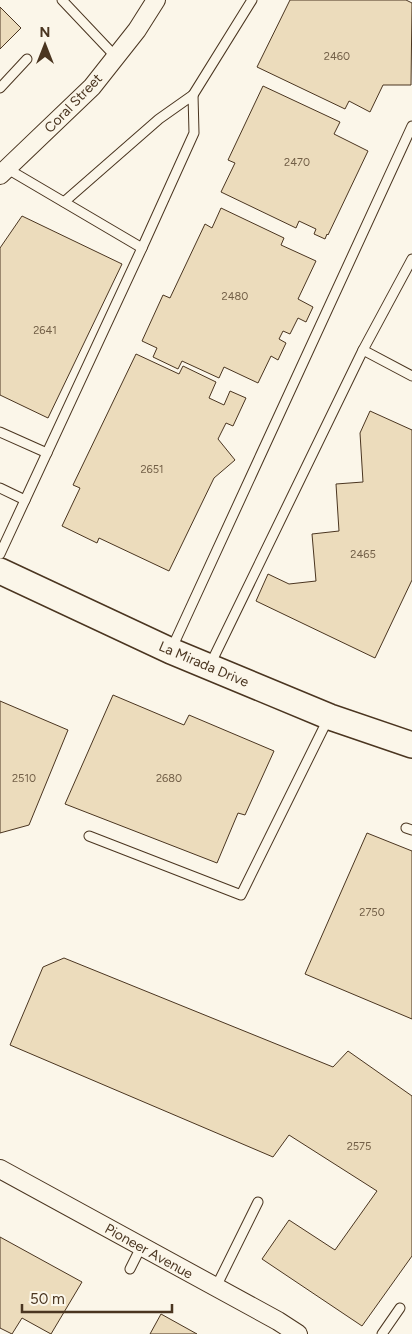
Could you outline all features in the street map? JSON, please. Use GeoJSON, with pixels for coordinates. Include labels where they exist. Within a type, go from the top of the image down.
{"type":"FeatureCollection","features":[{"type":"Feature","properties":{"kind":"main road","name":"La Mirada Drive"},"geometry":{"type":"LineString","coordinates":[[0,571],[171,650],[330,717],[412,745]]}},
{"type":"Feature","properties":{"kind":"street","name":"Coral Street"},"geometry":{"type":"LineString","coordinates":[[2,170],[92,87],[137,30],[156,0]]}},
{"type":"Feature","properties":{"kind":"street","name":"Pioneer Avenue"},"geometry":{"type":"LineString","coordinates":[[0,1169],[298,1334]]}},
{"type":"Feature","properties":{"kind":"lane"},"geometry":{"type":"LineString","coordinates":[[62,0],[116,56]]}},
{"type":"Feature","properties":{"kind":"lane"},"geometry":{"type":"LineString","coordinates":[[64,202],[160,119],[193,95],[252,0]]}},
{"type":"Feature","properties":{"kind":"lane"},"geometry":{"type":"LineString","coordinates":[[0,88],[27,60]]}},
{"type":"Feature","properties":{"kind":"lane"},"geometry":{"type":"LineString","coordinates":[[0,554],[194,133],[193,95]]}},
{"type":"Feature","properties":{"kind":"lane"},"geometry":{"type":"LineString","coordinates":[[171,650],[412,126]]}},
{"type":"Feature","properties":{"kind":"lane"},"geometry":{"type":"LineString","coordinates":[[2,170],[64,202],[142,248]]}},
{"type":"Feature","properties":{"kind":"lane"},"geometry":{"type":"LineString","coordinates":[[210,666],[363,350],[412,259]]}},
{"type":"Feature","properties":{"kind":"lane"},"geometry":{"type":"LineString","coordinates":[[363,350],[412,376]]}},
{"type":"Feature","properties":{"kind":"lane"},"geometry":{"type":"LineString","coordinates":[[0,432],[47,453]]}},
{"type":"Feature","properties":{"kind":"lane"},"geometry":{"type":"LineString","coordinates":[[0,488],[25,500]]}},
{"type":"Feature","properties":{"kind":"lane"},"geometry":{"type":"LineString","coordinates":[[89,836],[241,895],[330,717]]}},
{"type":"Feature","properties":{"kind":"lane"},"geometry":{"type":"LineString","coordinates":[[216,1287],[258,1202]]}},
{"type":"Feature","properties":{"kind":"lane"},"geometry":{"type":"LineString","coordinates":[[130,1268],[141,1246]]}},
{"type":"Feature","properties":{"kind":"lane"},"geometry":{"type":"LineString","coordinates":[[382,1334],[400,1308]]}},
{"type":"Feature","properties":{"kind":"building"},"geometry":{"type":"Polygon","coordinates":[[[290,0],[406,0],[412,3],[411,85],[383,85],[370,112],[349,101],[345,109],[257,67],[290,0]]]}},
{"type":"Feature","properties":{"kind":"building"},"geometry":{"type":"Polygon","coordinates":[[[0,7],[21,28],[0,49],[0,7]]]}},
{"type":"Feature","properties":{"kind":"building"},"geometry":{"type":"Polygon","coordinates":[[[263,86],[340,122],[334,134],[368,151],[325,239],[314,234],[316,229],[299,221],[296,228],[221,192],[235,163],[228,160],[263,86]]]}},
{"type":"Feature","properties":{"kind":"building"},"geometry":{"type":"Polygon","coordinates":[[[221,208],[284,238],[281,245],[316,261],[298,299],[313,307],[306,322],[298,318],[290,334],[283,331],[279,339],[286,343],[278,360],[271,356],[258,383],[224,367],[219,378],[182,361],[178,369],[153,357],[157,348],[142,341],[163,295],[170,298],[205,224],[212,228],[221,208]]]}},
{"type":"Feature","properties":{"kind":"building"},"geometry":{"type":"Polygon","coordinates":[[[22,216],[122,264],[48,418],[0,395],[0,248],[22,216]]]}},
{"type":"Feature","properties":{"kind":"building"},"geometry":{"type":"Polygon","coordinates":[[[136,354],[179,374],[183,366],[216,382],[209,398],[224,405],[230,391],[246,398],[233,426],[226,423],[218,439],[235,460],[214,478],[169,571],[99,538],[97,543],[62,526],[80,488],[73,485],[136,354]]]}},
{"type":"Feature","properties":{"kind":"building"},"geometry":{"type":"Polygon","coordinates":[[[370,411],[412,430],[412,580],[375,658],[256,601],[268,574],[289,584],[316,581],[312,534],[339,531],[336,484],[363,482],[360,433],[370,411]]]}},
{"type":"Feature","properties":{"kind":"building"},"geometry":{"type":"Polygon","coordinates":[[[113,695],[184,725],[189,715],[274,751],[245,815],[238,813],[217,863],[65,804],[113,695]]]}},
{"type":"Feature","properties":{"kind":"building"},"geometry":{"type":"Polygon","coordinates":[[[0,701],[68,730],[29,825],[0,833],[0,701]]]}},
{"type":"Feature","properties":{"kind":"building"},"geometry":{"type":"Polygon","coordinates":[[[367,833],[412,851],[412,1019],[305,974],[367,833]]]}},
{"type":"Feature","properties":{"kind":"building"},"geometry":{"type":"Polygon","coordinates":[[[64,958],[333,1067],[348,1051],[412,1096],[412,1256],[362,1326],[262,1259],[289,1220],[335,1250],[377,1191],[289,1135],[273,1157],[10,1045],[43,967],[64,958]]]}},
{"type":"Feature","properties":{"kind":"building"},"geometry":{"type":"Polygon","coordinates":[[[0,1237],[82,1282],[51,1334],[22,1318],[12,1334],[0,1328],[0,1237]]]}},
{"type":"Feature","properties":{"kind":"building"},"geometry":{"type":"Polygon","coordinates":[[[161,1314],[197,1334],[150,1334],[161,1314]]]}}]}
